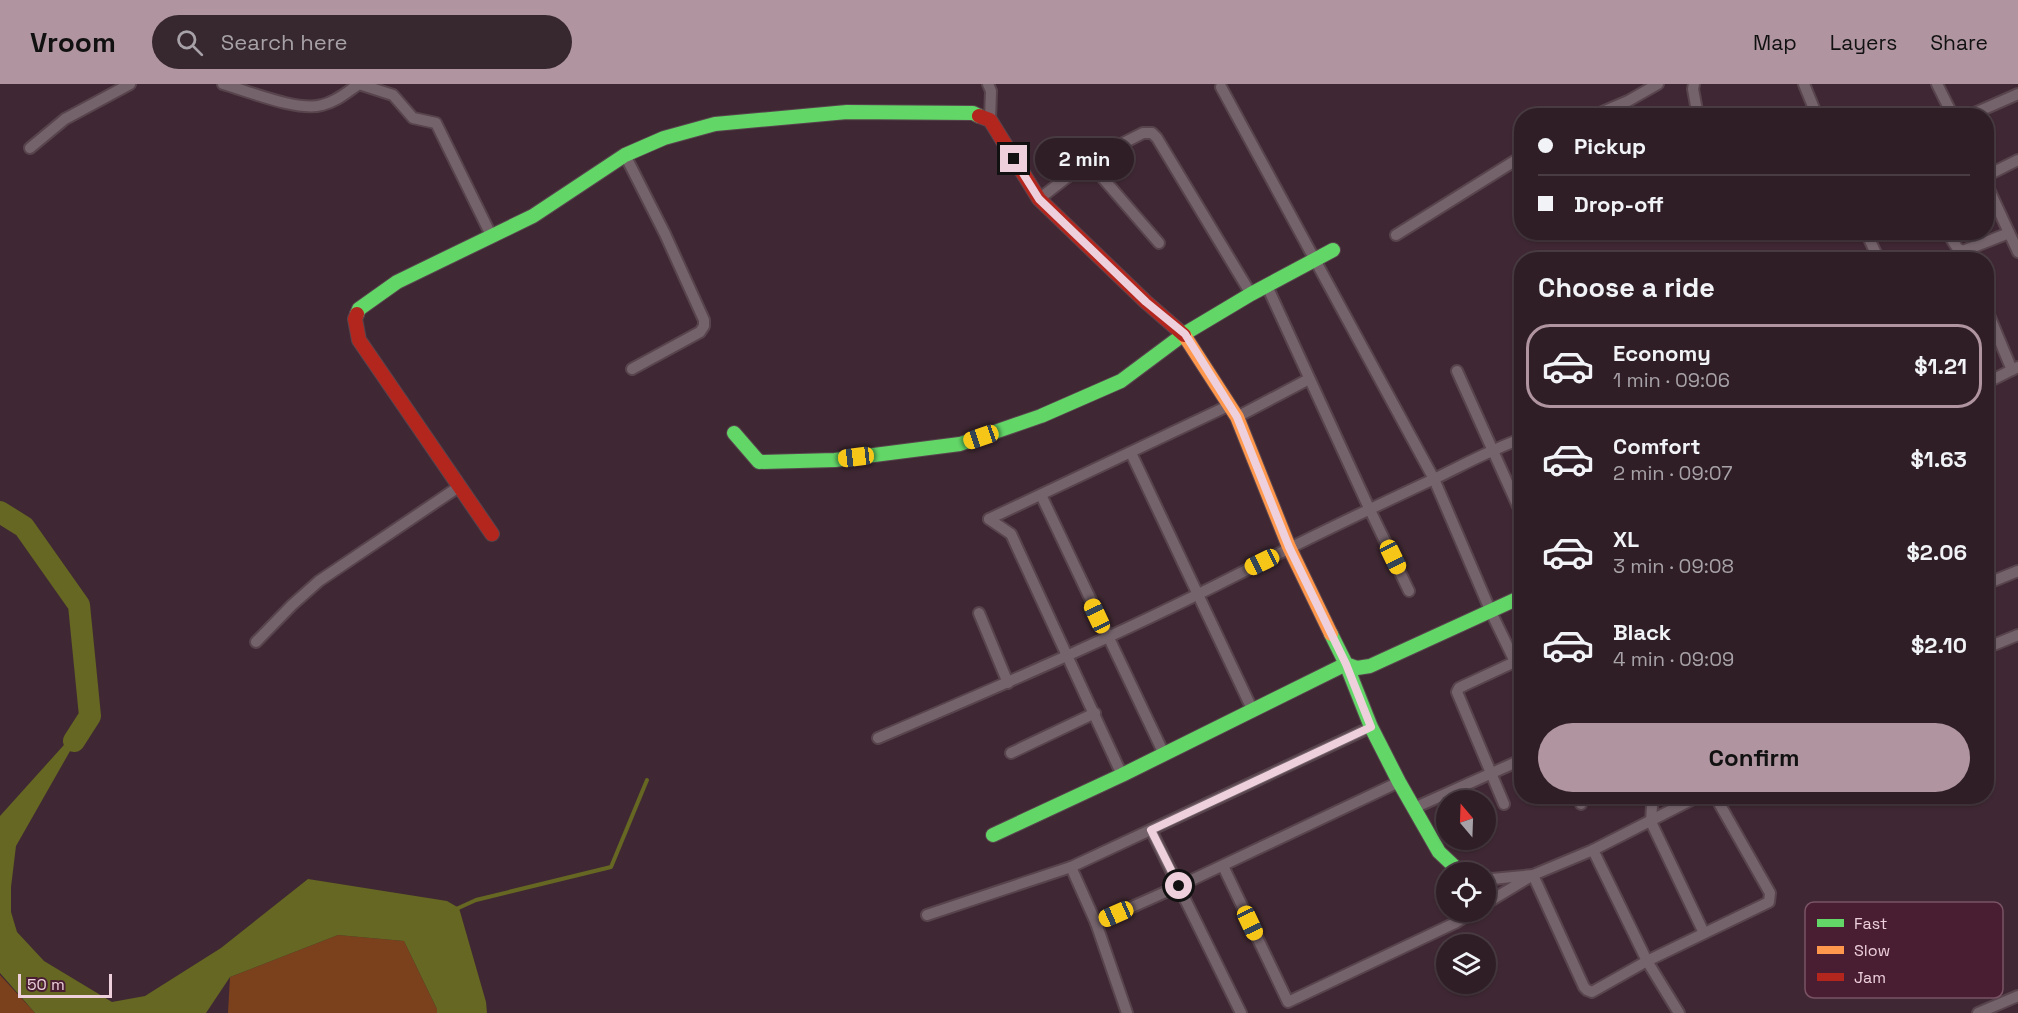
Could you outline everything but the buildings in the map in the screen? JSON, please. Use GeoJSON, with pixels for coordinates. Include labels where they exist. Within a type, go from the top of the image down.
{"type":"FeatureCollection","features":[{"type":"Feature","properties":{"kind":"street"},"geometry":{"type":"LineString","coordinates":[[30,147],[65,119],[130,84]]}},
{"type":"Feature","properties":{"kind":"street"},"geometry":{"type":"LineString","coordinates":[[223,84],[303,107],[322,105],[340,97],[358,84],[393,95],[412,118],[436,123],[492,237]]}},
{"type":"Feature","properties":{"kind":"street"},"geometry":{"type":"LineString","coordinates":[[988,84],[991,91],[990,120],[1039,199],[1146,302],[1185,334],[1233,411],[1289,547],[1346,664],[1371,727],[1439,852],[1450,862]]}},
{"type":"Feature","properties":{"kind":"street"},"geometry":{"type":"LineString","coordinates":[[1612,108],[1658,84]]}},
{"type":"Feature","properties":{"kind":"street"},"geometry":{"type":"LineString","coordinates":[[1694,84],[1697,108]]}},
{"type":"Feature","properties":{"kind":"street"},"geometry":{"type":"LineString","coordinates":[[1804,84],[1814,108]]}},
{"type":"Feature","properties":{"kind":"street"},"geometry":{"type":"LineString","coordinates":[[1937,84],[1949,108]]}},
{"type":"Feature","properties":{"kind":"street"},"geometry":{"type":"LineString","coordinates":[[1221,87],[1434,479],[1491,612],[1514,653]]}},
{"type":"Feature","properties":{"kind":"street"},"geometry":{"type":"LineString","coordinates":[[1986,108],[2018,94]]}},
{"type":"Feature","properties":{"kind":"street"},"geometry":{"type":"LineString","coordinates":[[492,534],[359,340],[355,319],[359,309],[397,282],[533,216],[625,155],[664,138],[715,124],[847,112],[973,113],[990,120]]}},
{"type":"Feature","properties":{"kind":"street"},"geometry":{"type":"LineString","coordinates":[[1039,199],[1088,161],[1143,134],[1152,133],[1251,294]]}},
{"type":"Feature","properties":{"kind":"street"},"geometry":{"type":"LineString","coordinates":[[625,155],[665,234],[704,320],[704,326],[700,332],[632,369]]}},
{"type":"Feature","properties":{"kind":"street"},"geometry":{"type":"LineString","coordinates":[[1994,172],[2018,160]]}},
{"type":"Feature","properties":{"kind":"street"},"geometry":{"type":"LineString","coordinates":[[1088,161],[1159,243]]}},
{"type":"Feature","properties":{"kind":"street"},"geometry":{"type":"LineString","coordinates":[[1396,235],[1514,161]]}},
{"type":"Feature","properties":{"kind":"street"},"geometry":{"type":"LineString","coordinates":[[1994,200],[2018,252]]}},
{"type":"Feature","properties":{"kind":"street"},"geometry":{"type":"LineString","coordinates":[[1994,239],[2009,233]]}},
{"type":"Feature","properties":{"kind":"street"},"geometry":{"type":"LineString","coordinates":[[1952,240],[1958,249],[1963,251],[1991,240]]}},
{"type":"Feature","properties":{"kind":"street"},"geometry":{"type":"LineString","coordinates":[[734,433],[759,462],[835,460],[960,444],[1041,416],[1121,381],[1185,334],[1251,294],[1333,250]]}},
{"type":"Feature","properties":{"kind":"street"},"geometry":{"type":"LineString","coordinates":[[1267,286],[1409,591]]}},
{"type":"Feature","properties":{"kind":"street"},"geometry":{"type":"LineString","coordinates":[[1994,325],[2015,368],[1994,379]]}},
{"type":"Feature","properties":{"kind":"street"},"geometry":{"type":"LineString","coordinates":[[1457,371],[1514,498]]}},
{"type":"Feature","properties":{"kind":"street"},"geometry":{"type":"LineString","coordinates":[[1122,775],[1011,534],[989,519],[1131,453],[1309,378]]}},
{"type":"Feature","properties":{"kind":"street"},"geometry":{"type":"LineString","coordinates":[[878,738],[1008,683],[1107,637],[1369,508],[1434,479],[1492,449],[1514,441]]}},
{"type":"Feature","properties":{"kind":"street"},"geometry":{"type":"LineString","coordinates":[[1131,453],[1253,711]]}},
{"type":"Feature","properties":{"kind":"street"},"geometry":{"type":"LineString","coordinates":[[256,642],[319,581],[460,486]]}},
{"type":"Feature","properties":{"kind":"street"},"geometry":{"type":"LineString","coordinates":[[1041,495],[1164,754]]}},
{"type":"Feature","properties":{"kind":"street"},"geometry":{"type":"LineString","coordinates":[[1994,581],[2018,571]]}},
{"type":"Feature","properties":{"kind":"street"},"geometry":{"type":"LineString","coordinates":[[993,834],[1122,775],[1346,664],[1357,668],[1370,666],[1514,600]]}},
{"type":"Feature","properties":{"kind":"street"},"geometry":{"type":"LineString","coordinates":[[979,613],[1008,683]]}},
{"type":"Feature","properties":{"kind":"street"},"geometry":{"type":"LineString","coordinates":[[1994,645],[2018,636]]}},
{"type":"Feature","properties":{"kind":"street"},"geometry":{"type":"LineString","coordinates":[[1504,804],[1457,692],[1459,688],[1514,662]]}},
{"type":"Feature","properties":{"kind":"street"},"geometry":{"type":"LineString","coordinates":[[1011,753],[1095,713]]}},
{"type":"Feature","properties":{"kind":"street"},"geometry":{"type":"LineString","coordinates":[[927,915],[1071,867],[1371,727]]}},
{"type":"Feature","properties":{"kind":"street"},"geometry":{"type":"LineString","coordinates":[[1414,808],[1514,763]]}},
{"type":"Feature","properties":{"kind":"street"},"geometry":{"type":"LineString","coordinates":[[1096,923],[1400,782]]}},
{"type":"Feature","properties":{"kind":"street"},"geometry":{"type":"LineString","coordinates":[[1651,804],[1651,822],[1704,933]]}},
{"type":"Feature","properties":{"kind":"street"},"geometry":{"type":"LineString","coordinates":[[1496,897],[1533,875],[1593,850],[1684,804]]}},
{"type":"Feature","properties":{"kind":"street"},"geometry":{"type":"LineString","coordinates":[[1533,875],[1587,990],[1592,992],[1647,961],[1769,902],[1770,893],[1720,804]]}},
{"type":"Feature","properties":{"kind":"street"},"geometry":{"type":"LineString","coordinates":[[1151,830],[1241,1013]]}},
{"type":"Feature","properties":{"kind":"street"},"geometry":{"type":"LineString","coordinates":[[1593,850],[1647,961],[1679,1013]]}},
{"type":"Feature","properties":{"kind":"street"},"geometry":{"type":"LineString","coordinates":[[1223,866],[1288,1002],[1457,922]]}},
{"type":"Feature","properties":{"kind":"street"},"geometry":{"type":"LineString","coordinates":[[1071,867],[1096,923],[1127,1013]]}},
{"type":"Feature","properties":{"kind":"street"},"geometry":{"type":"LineString","coordinates":[[1496,877],[1533,875]]}},
{"type":"Feature","properties":{"kind":"street"},"geometry":{"type":"LineString","coordinates":[[1978,1013],[2018,996]]}},
{"type":"Feature","properties":{"kind":"shaded area"},"geometry":{"type":"Polygon","coordinates":[[[90,716],[16,846],[11,887],[11,912],[17,932],[44,961],[112,1002],[145,996],[221,948],[308,879],[447,901],[459,908],[486,1002],[487,1013],[437,1013],[404,941],[338,935],[230,977],[206,1013],[35,1013],[0,973],[0,816],[90,716]]]}},
{"type":"Feature","properties":{"kind":"shaded area"},"geometry":{"type":"Polygon","coordinates":[[[338,935],[404,941],[437,1013],[228,1013],[230,977],[338,935]]]}},
{"type":"Feature","properties":{"kind":"shaded area"},"geometry":{"type":"Polygon","coordinates":[[[0,975],[35,1013],[0,1013],[0,975]]]}},
{"type":"Feature","properties":{"kind":"waterway"},"geometry":{"type":"LineString","coordinates":[[0,512],[24,527],[79,605],[90,716],[74,741]]}},
{"type":"Feature","properties":{"kind":"waterway"},"geometry":{"type":"LineString","coordinates":[[454,910],[476,900],[611,867],[647,780]]}},
{"type":"Feature","properties":{"kind":"traffic: fast"},"geometry":{"type":"LineString","coordinates":[[357,314],[359,309],[397,282],[533,216],[625,155],[664,138],[715,124],[847,112],[973,113],[979,116]]}},
{"type":"Feature","properties":{"kind":"traffic: fast"},"geometry":{"type":"LineString","coordinates":[[734,433],[759,462],[835,460],[960,444],[1041,416],[1121,381],[1184,334],[1251,294],[1333,250]]}},
{"type":"Feature","properties":{"kind":"traffic: fast"},"geometry":{"type":"LineString","coordinates":[[1331,634],[1346,664],[1357,668],[1370,666],[1514,600]]}},
{"type":"Feature","properties":{"kind":"traffic: fast"},"geometry":{"type":"LineString","coordinates":[[993,835],[1122,775],[1346,664],[1371,727],[1399,782],[1439,852],[1450,862]]}},
{"type":"Feature","properties":{"kind":"traffic: slow"},"geometry":{"type":"LineString","coordinates":[[1184,335],[1237,417],[1289,547],[1331,634]]}},
{"type":"Feature","properties":{"kind":"traffic: jam"},"geometry":{"type":"LineString","coordinates":[[979,116],[990,120],[1039,199],[1146,302],[1184,335]]}},
{"type":"Feature","properties":{"kind":"traffic: jam"},"geometry":{"type":"LineString","coordinates":[[357,314],[355,319],[359,340],[492,534]]}},
{"type":"Feature","properties":{"kind":"route"},"geometry":{"type":"LineString","coordinates":[[1014,159],[1039,199],[1146,302],[1185,334],[1230,405],[1237,417],[1289,547],[1346,664],[1371,727],[1151,830],[1179,886]]}}]}
